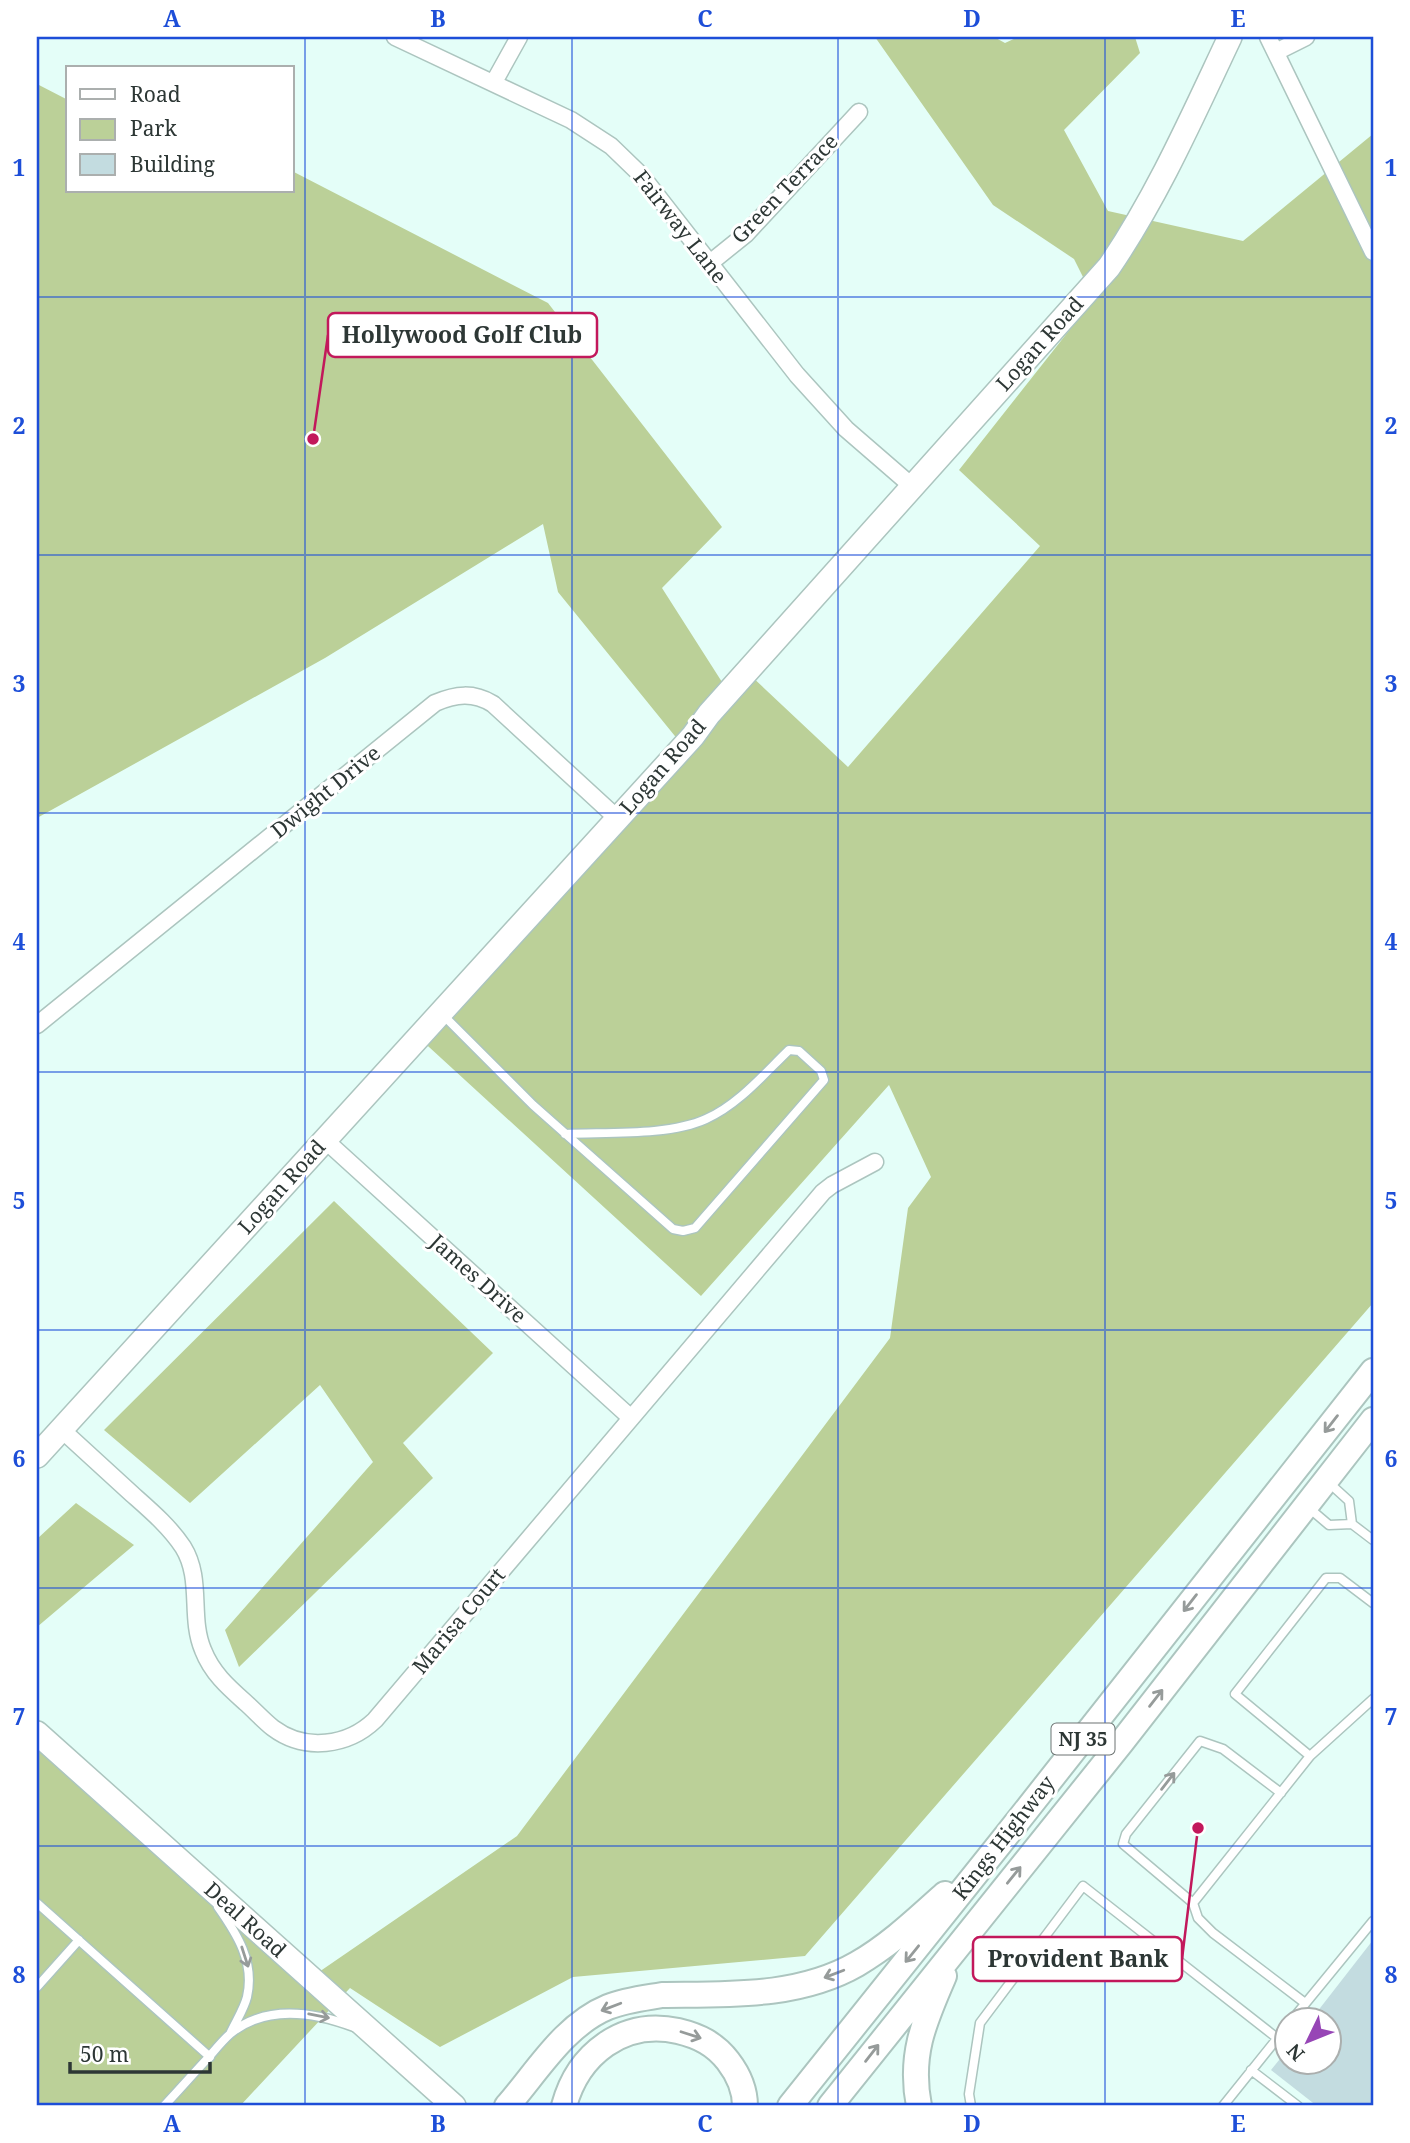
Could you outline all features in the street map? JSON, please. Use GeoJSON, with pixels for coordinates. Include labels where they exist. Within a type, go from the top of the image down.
{"type":"FeatureCollection","features":[{"type":"Feature","properties":{"kind":"main road","name":"Kings Highway"},"geometry":{"type":"LineString","coordinates":[[790,2106],[1373,1371]]}},
{"type":"Feature","properties":{"kind":"main road","name":"Kings Highway"},"geometry":{"type":"LineString","coordinates":[[830,2106],[1121,1743],[1373,1420]]}},
{"type":"Feature","properties":{"kind":"main road"},"geometry":{"type":"LineString","coordinates":[[507,2106],[566,2036],[596,2013],[619,2003],[644,1998],[776,1991],[838,1974],[856,1965],[890,1942],[1002,1841]]}},
{"type":"Feature","properties":{"kind":"main road"},"geometry":{"type":"LineString","coordinates":[[919,2106],[915,2075],[917,2045],[926,2016],[959,1943]]}},
{"type":"Feature","properties":{"kind":"main road"},"geometry":{"type":"LineString","coordinates":[[564,2106],[578,2072],[610,2042],[640,2030],[663,2028],[694,2035],[707,2041],[724,2055],[742,2087],[745,2106]]}},
{"type":"Feature","properties":{"kind":"street","name":"Fairway Lane"},"geometry":{"type":"LineString","coordinates":[[395,37],[571,120],[611,146],[641,174],[797,375],[846,429],[913,487]]}},
{"type":"Feature","properties":{"kind":"street"},"geometry":{"type":"LineString","coordinates":[[494,82],[519,37]]}},
{"type":"Feature","properties":{"kind":"street","name":"Logan Road"},"geometry":{"type":"LineString","coordinates":[[37,1456],[618,818],[1109,267],[1156,190],[1230,37]]}},
{"type":"Feature","properties":{"kind":"street"},"geometry":{"type":"LineString","coordinates":[[1268,37],[1373,252]]}},
{"type":"Feature","properties":{"kind":"street"},"geometry":{"type":"LineString","coordinates":[[1276,52],[1306,37]]}},
{"type":"Feature","properties":{"kind":"street","name":"Green Terrace"},"geometry":{"type":"LineString","coordinates":[[710,263],[746,234],[859,112]]}},
{"type":"Feature","properties":{"kind":"street","name":"Dwight Drive"},"geometry":{"type":"LineString","coordinates":[[37,1025],[435,703],[450,696],[482,697],[493,704],[618,818]]}},
{"type":"Feature","properties":{"kind":"street","name":"James Drive"},"geometry":{"type":"LineString","coordinates":[[325,1140],[631,1418]]}},
{"type":"Feature","properties":{"kind":"street","name":"Marisa Court"},"geometry":{"type":"LineString","coordinates":[[61,1429],[163,1522],[185,1550],[194,1577],[196,1627],[202,1649],[220,1679],[275,1729],[291,1738],[324,1744],[352,1737],[375,1720],[823,1192],[875,1162]]}},
{"type":"Feature","properties":{"kind":"street","name":"Deal Road"},"geometry":{"type":"LineString","coordinates":[[37,1734],[454,2106]]}},
{"type":"Feature","properties":{"kind":"lane"},"geometry":{"type":"LineString","coordinates":[[441,1013],[565,1134],[673,1229],[683,1231],[695,1228],[824,1080],[821,1071],[799,1051],[789,1050],[737,1099],[707,1119],[678,1129],[565,1134]]}},
{"type":"Feature","properties":{"kind":"lane"},"geometry":{"type":"LineString","coordinates":[[1326,1480],[1349,1501],[1352,1524]]}},
{"type":"Feature","properties":{"kind":"lane"},"geometry":{"type":"LineString","coordinates":[[1306,1506],[1329,1524],[1352,1524],[1373,1540]]}},
{"type":"Feature","properties":{"kind":"lane"},"geometry":{"type":"LineString","coordinates":[[1310,1756],[1235,1695],[1326,1578],[1340,1578],[1373,1603]]}},
{"type":"Feature","properties":{"kind":"lane"},"geometry":{"type":"LineString","coordinates":[[1193,1903],[1310,1756],[1373,1699]]}},
{"type":"Feature","properties":{"kind":"lane"},"geometry":{"type":"LineString","coordinates":[[1281,1793],[1223,1749],[1200,1741],[1126,1834],[1123,1844],[1193,1903],[1198,1918],[1213,1933],[1305,2003]]}},
{"type":"Feature","properties":{"kind":"lane"},"geometry":{"type":"LineString","coordinates":[[164,2106],[230,2034],[247,1998],[249,1968],[238,1935],[198,1878]]}},
{"type":"Feature","properties":{"kind":"lane"},"geometry":{"type":"LineString","coordinates":[[971,2106],[969,2094],[981,2023],[1083,1886],[1274,2036]]}},
{"type":"Feature","properties":{"kind":"lane"},"geometry":{"type":"LineString","coordinates":[[37,1903],[210,2056]]}},
{"type":"Feature","properties":{"kind":"lane"},"geometry":{"type":"LineString","coordinates":[[1302,2007],[1373,1921]]}},
{"type":"Feature","properties":{"kind":"lane"},"geometry":{"type":"LineString","coordinates":[[37,1987],[79,1940]]}},
{"type":"Feature","properties":{"kind":"lane"},"geometry":{"type":"LineString","coordinates":[[230,2034],[249,2023],[274,2015],[302,2013],[332,2019],[374,2034]]}},
{"type":"Feature","properties":{"kind":"lane"},"geometry":{"type":"LineString","coordinates":[[1223,2106],[1274,2042]]}},
{"type":"Feature","properties":{"kind":"lane"},"geometry":{"type":"LineString","coordinates":[[1251,2070],[1298,2106]]}},
{"type":"Feature","properties":{"kind":"green space"},"geometry":{"type":"Polygon","coordinates":[[[875,37],[994,37],[1005,43],[1018,37],[1135,37],[1140,53],[1064,130],[1108,211],[1243,241],[1373,134],[1373,1303],[805,1956],[573,1977],[440,2047],[350,1988],[240,2106],[37,2106],[37,1718],[316,1974],[517,1836],[890,1338],[908,1208],[931,1177],[889,1085],[701,1296],[417,1036],[683,746],[558,592],[543,524],[325,658],[37,818],[37,84],[66,99],[66,192],[294,192],[294,172],[548,303],[722,527],[662,588],[729,693],[749,674],[848,767],[1040,546],[959,470],[1094,299],[1074,259],[993,205],[875,37]]]}},
{"type":"Feature","properties":{"kind":"green space"},"geometry":{"type":"Polygon","coordinates":[[[334,1201],[493,1353],[403,1443],[433,1478],[239,1667],[225,1630],[373,1462],[320,1385],[190,1503],[104,1430],[334,1201]]]}},
{"type":"Feature","properties":{"kind":"green space"},"geometry":{"type":"Polygon","coordinates":[[[76,1503],[134,1545],[37,1627],[37,1539],[76,1503]]]}},
{"type":"Feature","properties":{"kind":"building"},"geometry":{"type":"Polygon","coordinates":[[[1373,1940],[1373,2106],[1317,2106],[1279,2076],[1344,2076],[1344,2007],[1321,2007],[1373,1940]]]}},
{"type":"Feature","properties":{"kind":"place","name":"Hollywood Golf Club"},"geometry":{"type":"Point","coordinates":[313,439]}},
{"type":"Feature","properties":{"kind":"place","name":"Provident Bank"},"geometry":{"type":"Point","coordinates":[1198,1828]}}]}
